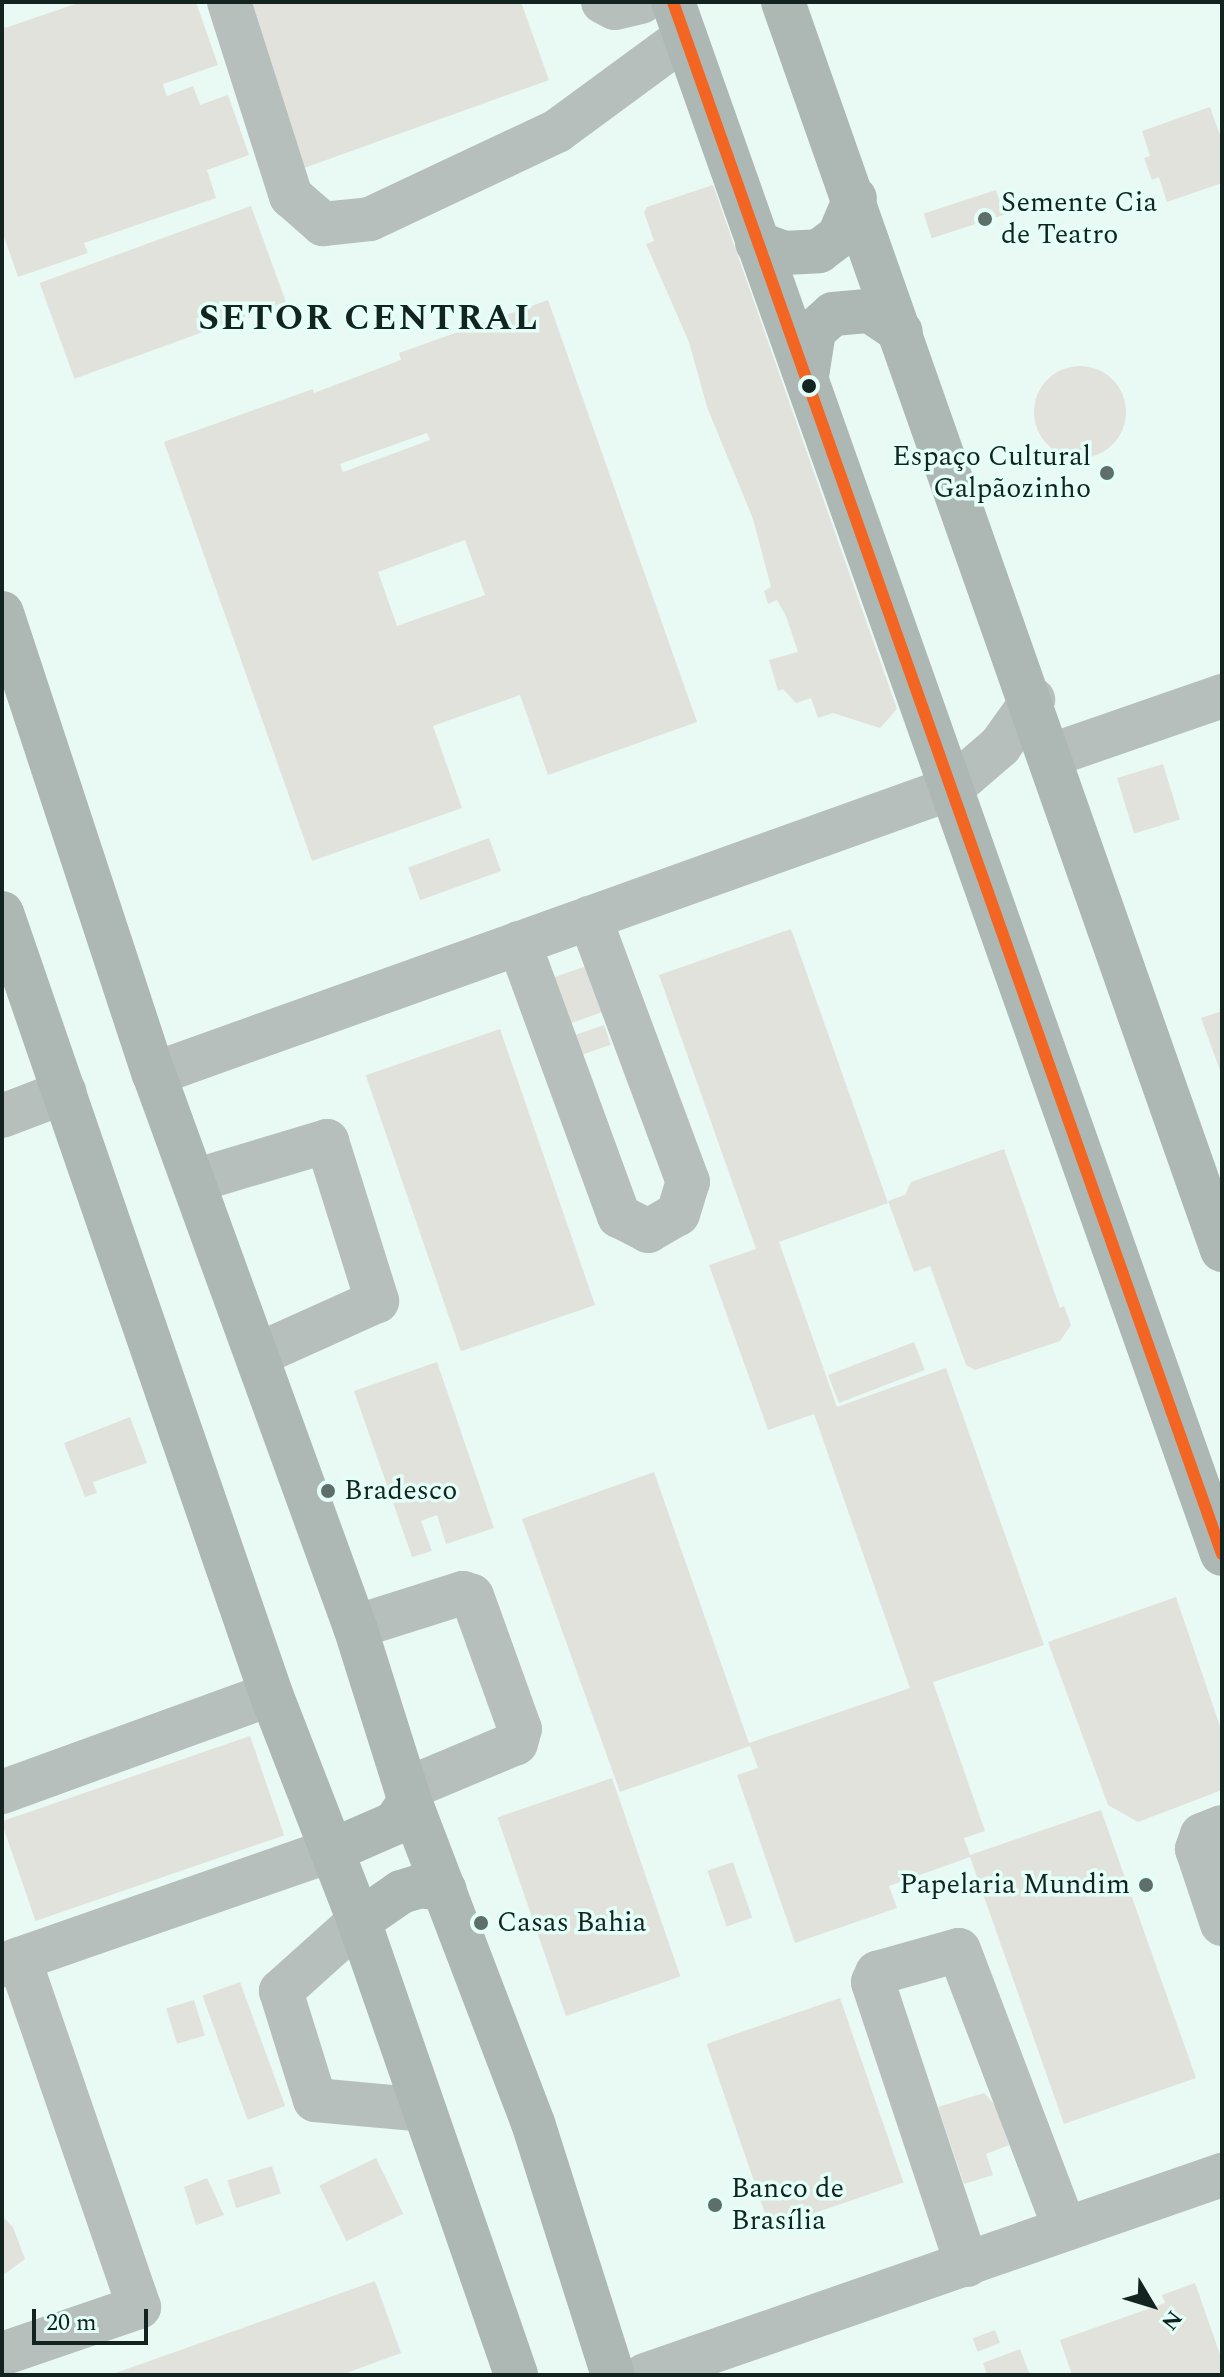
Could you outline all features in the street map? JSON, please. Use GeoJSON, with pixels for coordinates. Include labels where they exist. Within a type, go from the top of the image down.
{"type":"FeatureCollection","features":[{"type":"Feature","properties":{"kind":"main road"},"geometry":{"type":"LineString","coordinates":[[783,2],[1033,700],[1222,1250]]}},
{"type":"Feature","properties":{"kind":"main road"},"geometry":{"type":"LineString","coordinates":[[679,20],[1221,1548]]}},
{"type":"Feature","properties":{"kind":"main road"},"geometry":{"type":"LineString","coordinates":[[757,243],[784,253],[819,251],[839,236],[855,198]]}},
{"type":"Feature","properties":{"kind":"main road"},"geometry":{"type":"LineString","coordinates":[[807,376],[814,331],[833,314],[870,311],[901,332]]}},
{"type":"Feature","properties":{"kind":"main road"},"geometry":{"type":"LineString","coordinates":[[2,613],[154,1074],[259,1354],[355,1627],[409,1795],[533,2123],[613,2375]]}},
{"type":"Feature","properties":{"kind":"main road"},"geometry":{"type":"LineString","coordinates":[[2,654],[32,700]]}},
{"type":"Feature","properties":{"kind":"main road"},"geometry":{"type":"LineString","coordinates":[[2,913],[271,1694],[359,1921],[516,2375]]}},
{"type":"Feature","properties":{"kind":"main road"},"geometry":{"type":"LineString","coordinates":[[333,1850],[395,1823],[409,1795]]}},
{"type":"Feature","properties":{"kind":"main road"},"geometry":{"type":"LineString","coordinates":[[359,1921],[401,1892],[421,1886],[445,1890]]}},
{"type":"Feature","properties":{"kind":"street"},"geometry":{"type":"LineString","coordinates":[[229,2],[291,196],[323,224],[370,219],[557,131],[679,20]]}},
{"type":"Feature","properties":{"kind":"street"},"geometry":{"type":"LineString","coordinates":[[603,2],[615,8],[641,2]]}},
{"type":"Feature","properties":{"kind":"street"},"geometry":{"type":"LineString","coordinates":[[1052,755],[1222,696]]}},
{"type":"Feature","properties":{"kind":"street"},"geometry":{"type":"LineString","coordinates":[[154,1074],[950,789],[1000,746],[1033,700]]}},
{"type":"Feature","properties":{"kind":"street"},"geometry":{"type":"LineString","coordinates":[[519,943],[619,1216],[648,1231],[678,1214],[688,1182],[590,918]]}},
{"type":"Feature","properties":{"kind":"street"},"geometry":{"type":"LineString","coordinates":[[2,1116],[65,1092]]}},
{"type":"Feature","properties":{"kind":"street"},"geometry":{"type":"LineString","coordinates":[[194,1181],[327,1141],[377,1301],[259,1354]]}},
{"type":"Feature","properties":{"kind":"street"},"geometry":{"type":"LineString","coordinates":[[355,1627],[463,1593],[472,1596],[520,1729],[516,1743],[409,1795]]}},
{"type":"Feature","properties":{"kind":"street"},"geometry":{"type":"LineString","coordinates":[[2,1792],[271,1694]]}},
{"type":"Feature","properties":{"kind":"street"},"geometry":{"type":"LineString","coordinates":[[1222,1827],[1202,1835],[1197,1849],[1222,1924]]}},
{"type":"Feature","properties":{"kind":"street"},"geometry":{"type":"LineString","coordinates":[[2,2354],[139,2307],[10,1962],[333,1850]]}},
{"type":"Feature","properties":{"kind":"street"},"geometry":{"type":"LineString","coordinates":[[359,1921],[281,1991],[315,2100],[424,2110]]}},
{"type":"Feature","properties":{"kind":"street"},"geometry":{"type":"LineString","coordinates":[[967,2265],[873,1982],[877,1973],[959,1950],[1065,2229]]}},
{"type":"Feature","properties":{"kind":"street"},"geometry":{"type":"LineString","coordinates":[[645,2375],[1222,2175]]}},
{"type":"Feature","properties":{"kind":"building"},"geometry":{"type":"Polygon","coordinates":[[[81,2],[196,2],[218,65],[163,84],[165,91],[167,96],[193,86],[200,105],[228,95],[249,155],[207,170],[216,198],[84,243],[88,253],[18,277],[2,231],[2,21],[5,28],[81,2]]]}},
{"type":"Feature","properties":{"kind":"building"},"geometry":{"type":"Polygon","coordinates":[[[248,2],[521,2],[549,80],[304,168],[248,2]]]}},
{"type":"Feature","properties":{"kind":"building"},"geometry":{"type":"Polygon","coordinates":[[[1210,107],[1222,141],[1222,183],[1167,202],[1159,177],[1152,180],[1144,158],[1150,156],[1142,131],[1210,107]]]}},
{"type":"Feature","properties":{"kind":"building"},"geometry":{"type":"Polygon","coordinates":[[[713,185],[897,709],[880,728],[833,713],[818,718],[811,698],[796,703],[783,689],[778,691],[769,660],[798,652],[777,600],[768,604],[764,591],[771,587],[753,519],[707,407],[689,342],[646,244],[654,241],[644,212],[647,207],[713,185]]]}},
{"type":"Feature","properties":{"kind":"building"},"geometry":{"type":"Polygon","coordinates":[[[996,190],[1004,215],[932,238],[924,213],[996,190]]]}},
{"type":"Feature","properties":{"kind":"building"},"geometry":{"type":"Polygon","coordinates":[[[251,206],[286,302],[74,379],[40,283],[251,206]]]}},
{"type":"Feature","properties":{"kind":"building"},"geometry":{"type":"Polygon","coordinates":[[[548,300],[697,722],[548,775],[520,695],[433,726],[462,808],[312,861],[164,442],[313,389],[314,393],[401,360],[399,353],[548,300]],[[427,433],[340,464],[343,472],[430,440],[427,433]],[[465,540],[378,572],[397,626],[485,595],[465,540]]]}},
{"type":"Feature","properties":{"kind":"building"},"geometry":{"type":"Polygon","coordinates":[[[1080,366],[1098,370],[1112,380],[1122,394],[1126,412],[1122,430],[1112,444],[1098,454],[1080,458],[1062,454],[1048,444],[1038,430],[1034,412],[1038,394],[1048,380],[1062,370],[1080,366]]]}},
{"type":"Feature","properties":{"kind":"building"},"geometry":{"type":"Polygon","coordinates":[[[1163,764],[1180,819],[1134,833],[1117,778],[1163,764]]]}},
{"type":"Feature","properties":{"kind":"building"},"geometry":{"type":"Polygon","coordinates":[[[489,838],[501,871],[420,900],[408,867],[489,838]]]}},
{"type":"Feature","properties":{"kind":"building"},"geometry":{"type":"Polygon","coordinates":[[[791,929],[888,1203],[779,1242],[837,1407],[946,1368],[1044,1645],[933,1682],[985,1831],[964,1838],[970,1855],[1101,1810],[1196,2078],[1064,2124],[970,1857],[889,1886],[897,1908],[795,1943],[737,1775],[758,1768],[750,1746],[620,1792],[522,1519],[654,1472],[749,1743],[910,1688],[814,1414],[768,1430],[709,1265],[756,1249],[659,975],[791,929]]]}},
{"type":"Feature","properties":{"kind":"building"},"geometry":{"type":"Polygon","coordinates":[[[589,965],[605,1011],[566,1025],[541,982],[589,965]]]}},
{"type":"Feature","properties":{"kind":"building"},"geometry":{"type":"Polygon","coordinates":[[[1222,1011],[1222,1076],[1201,1018],[1222,1011]]]}},
{"type":"Feature","properties":{"kind":"building"},"geometry":{"type":"Polygon","coordinates":[[[604,1025],[611,1045],[581,1055],[574,1035],[604,1025]]]}},
{"type":"Feature","properties":{"kind":"building"},"geometry":{"type":"Polygon","coordinates":[[[500,1029],[595,1305],[461,1351],[366,1075],[500,1029]]]}},
{"type":"Feature","properties":{"kind":"building"},"geometry":{"type":"Polygon","coordinates":[[[1004,1149],[1060,1308],[1064,1306],[1071,1325],[1060,1341],[975,1370],[966,1365],[930,1266],[914,1272],[888,1201],[905,1195],[911,1182],[1004,1149]]]}},
{"type":"Feature","properties":{"kind":"building"},"geometry":{"type":"Polygon","coordinates":[[[914,1342],[925,1370],[839,1403],[828,1375],[914,1342]]]}},
{"type":"Feature","properties":{"kind":"building"},"geometry":{"type":"Polygon","coordinates":[[[437,1362],[494,1528],[446,1544],[437,1515],[421,1521],[432,1551],[412,1557],[354,1391],[437,1362]]]}},
{"type":"Feature","properties":{"kind":"building"},"geometry":{"type":"Polygon","coordinates":[[[130,1417],[147,1463],[93,1482],[97,1493],[85,1497],[64,1443],[130,1417]]]}},
{"type":"Feature","properties":{"kind":"building"},"geometry":{"type":"Polygon","coordinates":[[[1176,1597],[1222,1732],[1222,1790],[1138,1822],[1108,1805],[1048,1642],[1176,1597]]]}},
{"type":"Feature","properties":{"kind":"building"},"geometry":{"type":"Polygon","coordinates":[[[250,1736],[284,1835],[36,1921],[2,1821],[250,1736]]]}},
{"type":"Feature","properties":{"kind":"building"},"geometry":{"type":"Polygon","coordinates":[[[612,1778],[680,1977],[566,2016],[498,1817],[612,1778]]]}},
{"type":"Feature","properties":{"kind":"building"},"geometry":{"type":"Polygon","coordinates":[[[733,1862],[752,1918],[727,1927],[707,1871],[733,1862]]]}},
{"type":"Feature","properties":{"kind":"building"},"geometry":{"type":"Polygon","coordinates":[[[240,1982],[285,2106],[248,2120],[202,1996],[240,1982]]]}},
{"type":"Feature","properties":{"kind":"building"},"geometry":{"type":"Polygon","coordinates":[[[840,1998],[903,2182],[770,2228],[707,2044],[840,1998]]]}},
{"type":"Feature","properties":{"kind":"building"},"geometry":{"type":"Polygon","coordinates":[[[194,2000],[205,2035],[177,2044],[166,2008],[194,2000]]]}},
{"type":"Feature","properties":{"kind":"building"},"geometry":{"type":"Polygon","coordinates":[[[984,2093],[996,2106],[1009,2145],[986,2154],[993,2175],[964,2184],[938,2107],[984,2093]]]}},
{"type":"Feature","properties":{"kind":"building"},"geometry":{"type":"Polygon","coordinates":[[[376,2158],[403,2214],[347,2241],[319,2186],[376,2158]]]}},
{"type":"Feature","properties":{"kind":"building"},"geometry":{"type":"Polygon","coordinates":[[[272,2166],[281,2194],[236,2208],[227,2181],[272,2166]]]}},
{"type":"Feature","properties":{"kind":"building"},"geometry":{"type":"Polygon","coordinates":[[[207,2178],[224,2215],[196,2225],[184,2187],[207,2178]]]}},
{"type":"Feature","properties":{"kind":"building"},"geometry":{"type":"Polygon","coordinates":[[[2,2216],[13,2227],[25,2259],[2,2276],[2,2216]]]}},
{"type":"Feature","properties":{"kind":"building"},"geometry":{"type":"Polygon","coordinates":[[[375,2281],[401,2353],[341,2375],[110,2375],[375,2281]]]}},
{"type":"Feature","properties":{"kind":"building"},"geometry":{"type":"Polygon","coordinates":[[[1195,2283],[1222,2360],[1222,2375],[1072,2375],[1060,2340],[1165,2303],[1162,2295],[1195,2283]]]}},
{"type":"Feature","properties":{"kind":"building"},"geometry":{"type":"Polygon","coordinates":[[[995,2330],[1000,2343],[978,2352],[973,2339],[995,2330]]]}},
{"type":"Feature","properties":{"kind":"building"},"geometry":{"type":"Polygon","coordinates":[[[1020,2349],[1030,2375],[987,2375],[983,2363],[1020,2349]]]}},
{"type":"Feature","properties":{"kind":"transit line"},"geometry":{"type":"LineString","coordinates":[[673,2],[1222,1554]]}},
{"type":"Feature","properties":{"kind":"place","name":"Semente Cia de Teatro"},"geometry":{"type":"Point","coordinates":[985,219]}},
{"type":"Feature","properties":{"kind":"place","name":"Espaço Cultural Galpãozinho"},"geometry":{"type":"Point","coordinates":[1107,473]}},
{"type":"Feature","properties":{"kind":"place","name":"Bradesco"},"geometry":{"type":"Point","coordinates":[328,1491]}},
{"type":"Feature","properties":{"kind":"place","name":"Papelaria Mundim"},"geometry":{"type":"Point","coordinates":[1146,1885]}},
{"type":"Feature","properties":{"kind":"place","name":"Casas Bahia"},"geometry":{"type":"Point","coordinates":[481,1923]}},
{"type":"Feature","properties":{"kind":"place","name":"Banco de Brasília"},"geometry":{"type":"Point","coordinates":[715,2205]}},
{"type":"Feature","properties":{"kind":"district","name":"SETOR CENTRAL"},"geometry":{"type":"Point","coordinates":[369,319]}}]}
